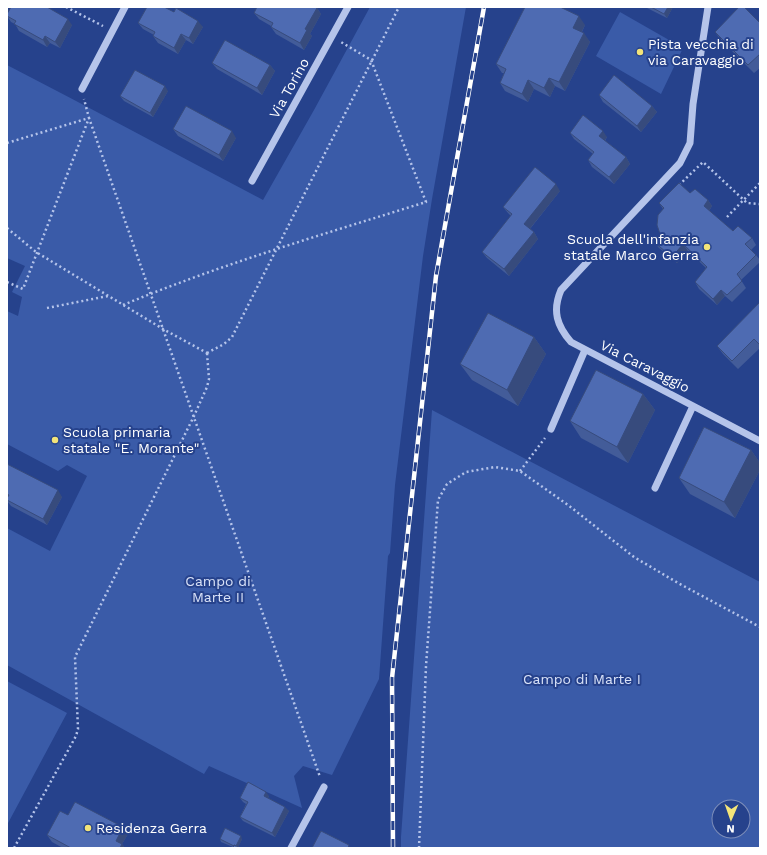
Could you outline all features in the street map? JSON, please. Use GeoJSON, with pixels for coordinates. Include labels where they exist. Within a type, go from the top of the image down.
{"type":"FeatureCollection","features":[{"type":"Feature","properties":{"kind":"street"},"geometry":{"type":"LineString","coordinates":[[82,89],[125,7]]}},
{"type":"Feature","properties":{"kind":"street","name":"Via Torino"},"geometry":{"type":"LineString","coordinates":[[252,181],[348,7]]}},
{"type":"Feature","properties":{"kind":"street","name":"Via Caravaggio"},"geometry":{"type":"LineString","coordinates":[[708,7],[693,104],[690,143],[680,163],[561,290],[555,309],[560,328],[571,342],[760,441]]}},
{"type":"Feature","properties":{"kind":"street","name":"Via Caravaggio"},"geometry":{"type":"LineString","coordinates":[[551,429],[585,350]]}},
{"type":"Feature","properties":{"kind":"street","name":"Via Caravaggio"},"geometry":{"type":"LineString","coordinates":[[655,488],[694,406]]}},
{"type":"Feature","properties":{"kind":"street"},"geometry":{"type":"LineString","coordinates":[[291,848],[324,787]]}},
{"type":"Feature","properties":{"kind":"path"},"geometry":{"type":"LineString","coordinates":[[66,7],[112,31]]}},
{"type":"Feature","properties":{"kind":"path"},"geometry":{"type":"LineString","coordinates":[[207,352],[224,344],[232,337],[399,7]]}},
{"type":"Feature","properties":{"kind":"path"},"geometry":{"type":"LineString","coordinates":[[123,305],[277,249],[426,202],[372,60],[332,36]]}},
{"type":"Feature","properties":{"kind":"path"},"geometry":{"type":"LineString","coordinates":[[82,89],[89,118],[150,294],[324,787]]}},
{"type":"Feature","properties":{"kind":"path"},"geometry":{"type":"LineString","coordinates":[[7,143],[89,118]]}},
{"type":"Feature","properties":{"kind":"path"},"geometry":{"type":"LineString","coordinates":[[7,282],[23,289],[89,118]]}},
{"type":"Feature","properties":{"kind":"path"},"geometry":{"type":"LineString","coordinates":[[676,188],[703,162],[747,203],[760,204]]}},
{"type":"Feature","properties":{"kind":"path"},"geometry":{"type":"LineString","coordinates":[[727,217],[760,183]]}},
{"type":"Feature","properties":{"kind":"path"},"geometry":{"type":"LineString","coordinates":[[7,228],[36,252],[163,329],[207,352]]}},
{"type":"Feature","properties":{"kind":"path"},"geometry":{"type":"LineString","coordinates":[[47,308],[108,296]]}},
{"type":"Feature","properties":{"kind":"path"},"geometry":{"type":"LineString","coordinates":[[14,848],[76,736],[78,729],[75,657],[194,416],[209,379],[207,352]]}},
{"type":"Feature","properties":{"kind":"path"},"geometry":{"type":"LineString","coordinates":[[520,471],[551,429]]}},
{"type":"Feature","properties":{"kind":"path"},"geometry":{"type":"LineString","coordinates":[[419,848],[426,666],[438,500],[447,484],[466,472],[495,467],[520,471],[568,505],[634,557],[678,583],[760,627]]}},
{"type":"Feature","properties":{"kind":"green space","name":"Campo di Marte II"},"geometry":{"type":"Polygon","coordinates":[[[370,7],[466,7],[423,256],[395,485],[379,679],[332,775],[303,766],[294,776],[302,808],[209,766],[204,774],[7,665],[7,528],[50,551],[87,476],[67,465],[58,471],[7,444],[7,311],[18,316],[22,297],[12,292],[25,266],[7,258],[7,65],[263,200],[370,7]]]}},
{"type":"Feature","properties":{"kind":"green space","name":"Pista vecchia di via Caravaggio"},"geometry":{"type":"Polygon","coordinates":[[[620,12],[683,48],[661,94],[596,56],[620,12]]]}},
{"type":"Feature","properties":{"kind":"green space","name":"Campo di Marte I"},"geometry":{"type":"Polygon","coordinates":[[[432,410],[760,582],[760,848],[401,848],[432,410]]]}},
{"type":"Feature","properties":{"kind":"green space"},"geometry":{"type":"Polygon","coordinates":[[[7,681],[67,713],[7,825],[7,681]]]}},
{"type":"Feature","properties":{"kind":"building"},"geometry":{"type":"Polygon","coordinates":[[[11,7],[47,7],[68,19],[55,42],[45,36],[43,40],[14,24],[16,21],[7,16],[11,7]]]}},
{"type":"Feature","properties":{"kind":"building"},"geometry":{"type":"Polygon","coordinates":[[[147,7],[164,7],[174,12],[176,8],[198,21],[189,38],[181,34],[174,48],[153,36],[155,32],[138,23],[147,7]]]}},
{"type":"Feature","properties":{"kind":"building"},"geometry":{"type":"Polygon","coordinates":[[[257,7],[317,8],[305,29],[307,30],[300,43],[271,27],[273,23],[254,13],[257,7]]]}},
{"type":"Feature","properties":{"kind":"building"},"geometry":{"type":"Polygon","coordinates":[[[525,7],[560,7],[579,16],[573,28],[584,33],[559,82],[549,78],[544,88],[528,80],[522,94],[500,83],[506,69],[496,64],[525,7]]]}},
{"type":"Feature","properties":{"kind":"building"},"geometry":{"type":"Polygon","coordinates":[[[651,7],[668,7],[664,14],[651,7]]]}},
{"type":"Feature","properties":{"kind":"building"},"geometry":{"type":"Polygon","coordinates":[[[739,7],[744,7],[760,23],[760,54],[748,65],[715,32],[739,7]]]}},
{"type":"Feature","properties":{"kind":"building"},"geometry":{"type":"Polygon","coordinates":[[[225,40],[270,65],[257,88],[212,63],[225,40]]]}},
{"type":"Feature","properties":{"kind":"building"},"geometry":{"type":"Polygon","coordinates":[[[135,70],[165,86],[150,113],[120,96],[135,70]]]}},
{"type":"Feature","properties":{"kind":"building"},"geometry":{"type":"Polygon","coordinates":[[[614,75],[652,106],[637,126],[599,95],[614,75]]]}},
{"type":"Feature","properties":{"kind":"building"},"geometry":{"type":"Polygon","coordinates":[[[186,106],[232,131],[219,155],[173,129],[186,106]]]}},
{"type":"Feature","properties":{"kind":"building"},"geometry":{"type":"Polygon","coordinates":[[[583,115],[603,131],[599,136],[626,157],[609,177],[588,160],[594,152],[570,133],[583,115]]]}},
{"type":"Feature","properties":{"kind":"building"},"geometry":{"type":"Polygon","coordinates":[[[535,167],[556,184],[524,224],[534,232],[504,269],[482,252],[512,214],[503,207],[535,167]]]}},
{"type":"Feature","properties":{"kind":"building","name":"Scuola dell'infanzia statale Marco Gerra"},"geometry":{"type":"Polygon","coordinates":[[[679,183],[690,193],[695,189],[708,200],[704,206],[733,231],[738,226],[752,238],[745,244],[756,255],[737,274],[742,281],[727,295],[721,290],[713,299],[695,282],[707,267],[683,244],[672,257],[654,242],[660,234],[657,225],[658,215],[664,208],[659,203],[679,183]]]}},
{"type":"Feature","properties":{"kind":"building"},"geometry":{"type":"Polygon","coordinates":[[[760,302],[760,345],[754,339],[732,361],[717,346],[760,302]]]}},
{"type":"Feature","properties":{"kind":"building"},"geometry":{"type":"Polygon","coordinates":[[[488,313],[534,337],[507,390],[460,364],[488,313]]]}},
{"type":"Feature","properties":{"kind":"building"},"geometry":{"type":"Polygon","coordinates":[[[596,370],[643,394],[617,447],[570,421],[596,370]]]}},
{"type":"Feature","properties":{"kind":"building"},"geometry":{"type":"Polygon","coordinates":[[[704,427],[751,450],[724,502],[679,478],[704,427]]]}},
{"type":"Feature","properties":{"kind":"building"},"geometry":{"type":"Polygon","coordinates":[[[7,464],[58,490],[43,519],[7,500],[9,495],[7,494],[7,464]]]}},
{"type":"Feature","properties":{"kind":"building"},"geometry":{"type":"Polygon","coordinates":[[[248,782],[266,792],[264,796],[285,807],[272,833],[240,817],[248,802],[240,798],[248,782]]]}},
{"type":"Feature","properties":{"kind":"building","name":"Residenza Gerra"},"geometry":{"type":"Polygon","coordinates":[[[75,802],[123,827],[116,841],[122,844],[120,848],[71,848],[47,835],[60,811],[68,815],[75,802]]]}},
{"type":"Feature","properties":{"kind":"building"},"geometry":{"type":"Polygon","coordinates":[[[225,828],[241,836],[236,846],[220,839],[225,828]]]}},
{"type":"Feature","properties":{"kind":"building"},"geometry":{"type":"Polygon","coordinates":[[[321,831],[349,845],[348,848],[312,848],[321,831]]]}},
{"type":"Feature","properties":{"kind":"building"},"geometry":{"type":"Polygon","coordinates":[[[234,845],[241,848],[233,848],[234,845]]]}},
{"type":"Feature","properties":{"kind":"railway"},"geometry":{"type":"LineString","coordinates":[[393,848],[392,678],[436,276],[484,7]]}},
{"type":"Feature","properties":{"kind":"place","name":"Pista vecchia di via Caravaggio"},"geometry":{"type":"Point","coordinates":[640,52]}},
{"type":"Feature","properties":{"kind":"place","name":"Scuola dell'infanzia statale Marco Gerra"},"geometry":{"type":"Point","coordinates":[707,247]}},
{"type":"Feature","properties":{"kind":"place","name":"Scuola primaria statale \"E. Morante\""},"geometry":{"type":"Point","coordinates":[55,440]}},
{"type":"Feature","properties":{"kind":"place","name":"Residenza Gerra"},"geometry":{"type":"Point","coordinates":[88,828]}}]}
